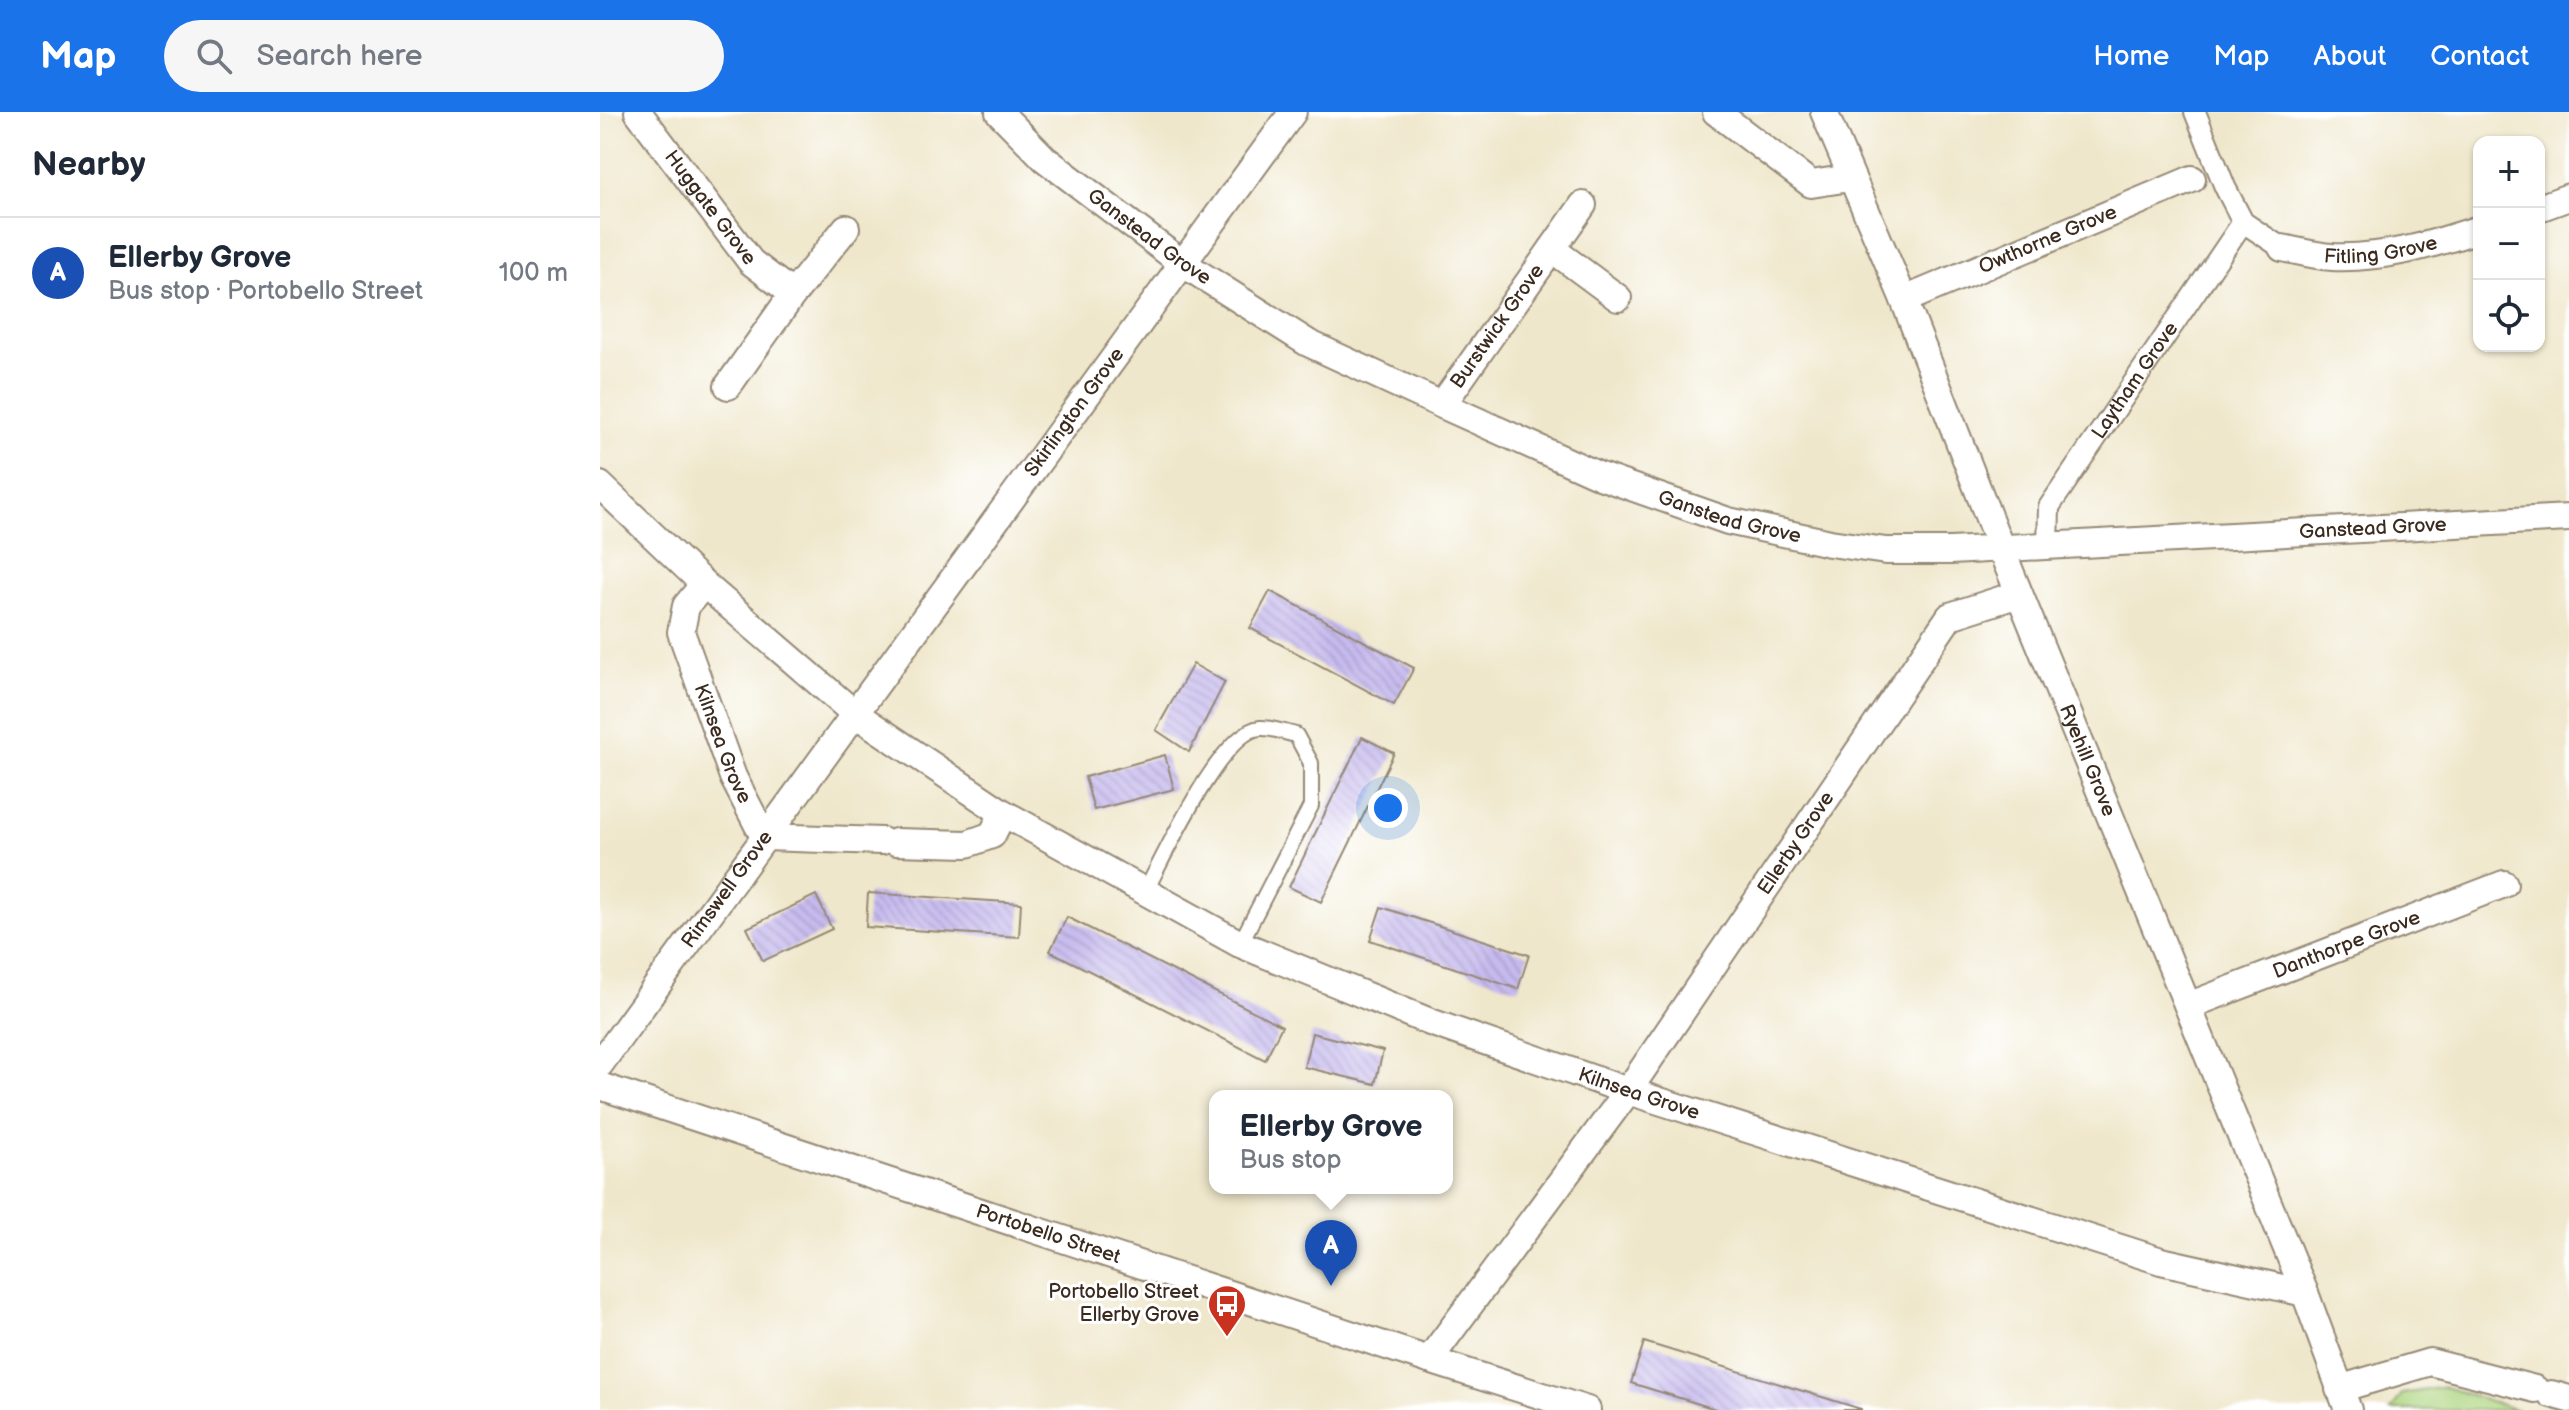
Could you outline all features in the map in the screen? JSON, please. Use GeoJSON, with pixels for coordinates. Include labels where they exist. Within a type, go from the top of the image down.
{"type":"FeatureCollection","features":[{"type":"Feature","properties":{"kind":"street","name":"Huggate Grove"},"geometry":{"type":"LineString","coordinates":[[638,112],[751,262],[793,294]]}},
{"type":"Feature","properties":{"kind":"street","name":"Ganstead Grove"},"geometry":{"type":"LineString","coordinates":[[999,112],[1045,159],[1182,263],[1308,343],[1600,476],[1728,521],[1830,543],[1886,551],[2001,549],[2569,518]]}},
{"type":"Feature","properties":{"kind":"street","name":"Skirlington Grove"},"geometry":{"type":"LineString","coordinates":[[854,713],[1293,112]]}},
{"type":"Feature","properties":{"kind":"street"},"geometry":{"type":"LineString","coordinates":[[1716,112],[1811,184],[1850,178]]}},
{"type":"Feature","properties":{"kind":"street","name":"Ryehill Grove"},"geometry":{"type":"LineString","coordinates":[[1824,112],[1904,300],[2019,594],[2305,1293],[2343,1400]]}},
{"type":"Feature","properties":{"kind":"street"},"geometry":{"type":"LineString","coordinates":[[2195,112],[2225,187],[2243,222],[2282,248]]}},
{"type":"Feature","properties":{"kind":"street","name":"Owthorne Grove"},"geometry":{"type":"LineString","coordinates":[[1904,300],[2192,179]]}},
{"type":"Feature","properties":{"kind":"street"},"geometry":{"type":"LineString","coordinates":[[2545,206],[2569,197]]}},
{"type":"Feature","properties":{"kind":"street","name":"Burstwick Grove"},"geometry":{"type":"LineString","coordinates":[[1442,405],[1583,205]]}},
{"type":"Feature","properties":{"kind":"street","name":"Laytham Grove"},"geometry":{"type":"LineString","coordinates":[[2048,546],[2049,507],[2243,222]]}},
{"type":"Feature","properties":{"kind":"street"},"geometry":{"type":"LineString","coordinates":[[728,386],[793,294],[846,228]]}},
{"type":"Feature","properties":{"kind":"street","name":"Fitling Grove"},"geometry":{"type":"LineString","coordinates":[[2282,248],[2329,257],[2371,256],[2425,247],[2473,231]]}},
{"type":"Feature","properties":{"kind":"street","name":"Burstwick Grove"},"geometry":{"type":"LineString","coordinates":[[1552,249],[1618,298]]}},
{"type":"Feature","properties":{"kind":"street","name":"Kilnsea Grove"},"geometry":{"type":"LineString","coordinates":[[600,485],[704,584],[854,713],[1003,813],[1240,944],[1430,1022],[1628,1091],[2161,1261],[2305,1293]]}},
{"type":"Feature","properties":{"kind":"street","name":"Kilnsea Grove"},"geometry":{"type":"LineString","coordinates":[[704,584],[686,606],[681,632],[733,777],[764,837]]}},
{"type":"Feature","properties":{"kind":"street","name":"Ellerby Grove"},"geometry":{"type":"LineString","coordinates":[[1429,1360],[1628,1091],[1950,616],[2019,594]]}},
{"type":"Feature","properties":{"kind":"street","name":"Rimswell Grove"},"geometry":{"type":"LineString","coordinates":[[600,1064],[854,713]]}},
{"type":"Feature","properties":{"kind":"street"},"geometry":{"type":"LineString","coordinates":[[764,837],[967,844],[992,835],[1003,813]]}},
{"type":"Feature","properties":{"kind":"street","name":"Danthorpe Grove"},"geometry":{"type":"LineString","coordinates":[[2188,1006],[2504,884]]}},
{"type":"Feature","properties":{"kind":"street","name":"Portobello Street"},"geometry":{"type":"LineString","coordinates":[[600,1086],[1587,1410]]}},
{"type":"Feature","properties":{"kind":"street"},"geometry":{"type":"LineString","coordinates":[[2343,1400],[2430,1362],[2552,1394]]}},
{"type":"Feature","properties":{"kind":"lane"},"geometry":{"type":"LineString","coordinates":[[1145,892],[1216,762],[1237,738],[1259,727],[1296,735],[1311,763],[1311,806],[1240,944]]}},
{"type":"Feature","properties":{"kind":"green space"},"geometry":{"type":"Polygon","coordinates":[[[2445,1387],[2518,1410],[2391,1410],[2402,1394],[2445,1387]]]}},
{"type":"Feature","properties":{"kind":"building"},"geometry":{"type":"Polygon","coordinates":[[[1270,591],[1414,668],[1394,705],[1250,628],[1270,591]]]}},
{"type":"Feature","properties":{"kind":"building"},"geometry":{"type":"Polygon","coordinates":[[[1193,664],[1225,682],[1189,752],[1156,730],[1193,664]]]}},
{"type":"Feature","properties":{"kind":"building"},"geometry":{"type":"Polygon","coordinates":[[[1362,737],[1394,753],[1321,902],[1289,887],[1362,737]]]}},
{"type":"Feature","properties":{"kind":"building"},"geometry":{"type":"Polygon","coordinates":[[[1165,755],[1174,789],[1094,810],[1085,777],[1165,755]]]}},
{"type":"Feature","properties":{"kind":"building"},"geometry":{"type":"Polygon","coordinates":[[[868,893],[1021,903],[1019,937],[866,927],[868,893]]]}},
{"type":"Feature","properties":{"kind":"building"},"geometry":{"type":"Polygon","coordinates":[[[816,895],[832,929],[763,961],[747,928],[816,895]]]}},
{"type":"Feature","properties":{"kind":"building"},"geometry":{"type":"Polygon","coordinates":[[[1381,907],[1529,955],[1518,989],[1370,940],[1381,907]]]}},
{"type":"Feature","properties":{"kind":"building"},"geometry":{"type":"Polygon","coordinates":[[[1067,917],[1282,1026],[1265,1060],[1050,951],[1067,917]]]}},
{"type":"Feature","properties":{"kind":"building"},"geometry":{"type":"Polygon","coordinates":[[[1312,1033],[1383,1051],[1375,1084],[1304,1067],[1312,1033]]]}},
{"type":"Feature","properties":{"kind":"building"},"geometry":{"type":"Polygon","coordinates":[[[1644,1342],[1861,1410],[1719,1410],[1631,1383],[1644,1342]]]}},
{"type":"Feature","properties":{"kind":"place","name":"Ellerby Grove"},"geometry":{"type":"Point","coordinates":[1331,1286]}},
{"type":"Feature","properties":{"kind":"place","name":"Portobello Street Ellerby Grove"},"geometry":{"type":"Point","coordinates":[1227,1338]}}]}
